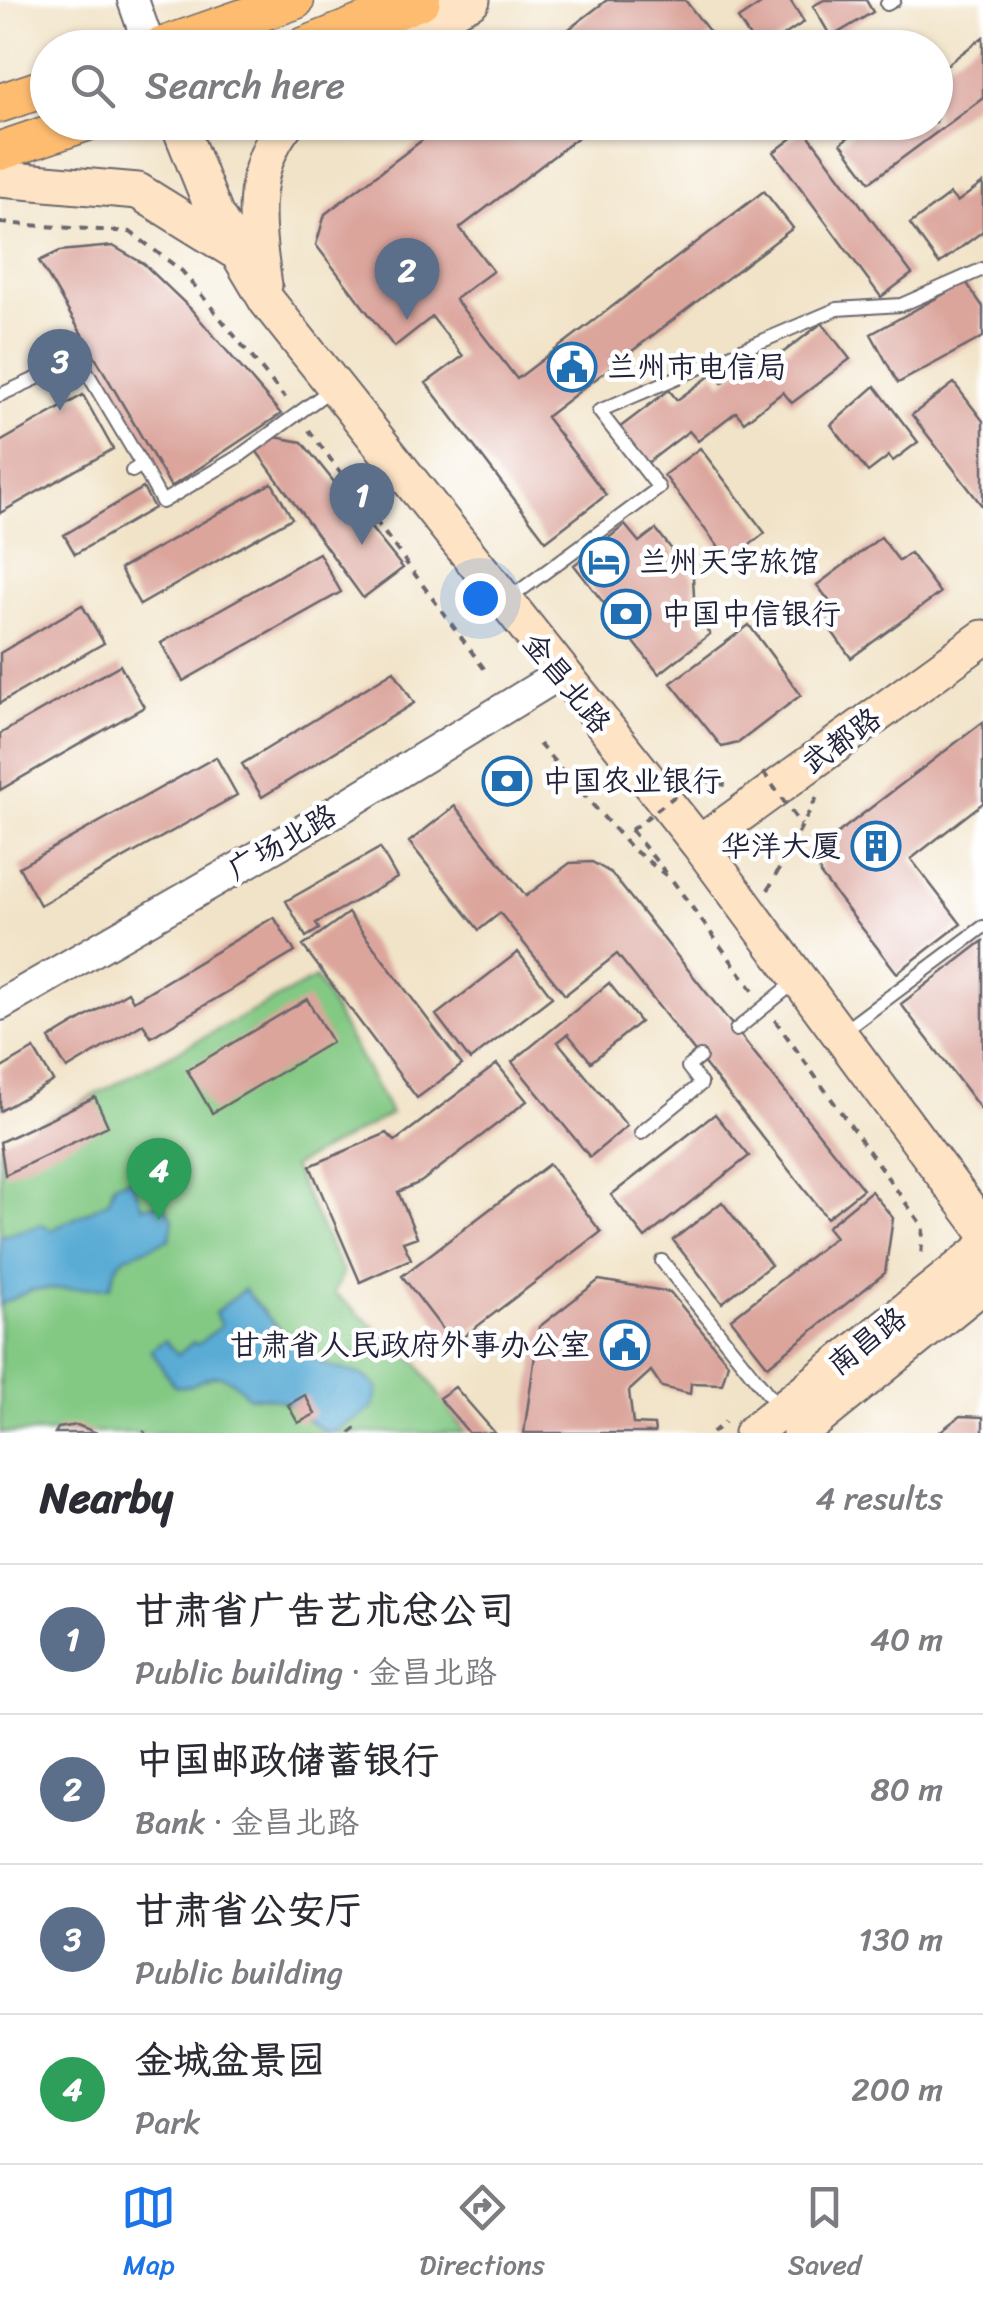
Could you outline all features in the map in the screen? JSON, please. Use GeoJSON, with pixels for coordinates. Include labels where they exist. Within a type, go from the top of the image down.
{"type":"FeatureCollection","features":[{"type":"Feature","properties":{"kind":"main road"},"geometry":{"type":"LineString","coordinates":[[209,30],[295,0]]}},
{"type":"Feature","properties":{"kind":"main road"},"geometry":{"type":"LineString","coordinates":[[346,30],[422,0]]}},
{"type":"Feature","properties":{"kind":"main road"},"geometry":{"type":"LineString","coordinates":[[412,30],[472,0]]}},
{"type":"Feature","properties":{"kind":"main road"},"geometry":{"type":"LineString","coordinates":[[0,103],[30,92]]}},
{"type":"Feature","properties":{"kind":"main road"},"geometry":{"type":"LineString","coordinates":[[0,151],[33,140]]}},
{"type":"Feature","properties":{"kind":"main road","name":"金昌北路"},"geometry":{"type":"LineString","coordinates":[[186,140],[234,251],[266,301],[705,852],[983,1228]]}},
{"type":"Feature","properties":{"kind":"main road"},"geometry":{"type":"LineString","coordinates":[[266,301],[254,223],[260,177],[273,140]]}},
{"type":"Feature","properties":{"kind":"main road"},"geometry":{"type":"LineString","coordinates":[[0,179],[138,191],[234,251]]}},
{"type":"Feature","properties":{"kind":"main road","name":"武都路"},"geometry":{"type":"LineString","coordinates":[[705,852],[983,638]]}},
{"type":"Feature","properties":{"kind":"main road","name":"武都路"},"geometry":{"type":"LineString","coordinates":[[705,852],[832,772],[983,662]]}},
{"type":"Feature","properties":{"kind":"main road","name":"南昌路"},"geometry":{"type":"LineString","coordinates":[[752,1433],[983,1249]]}},
{"type":"Feature","properties":{"kind":"main road","name":"南昌路"},"geometry":{"type":"LineString","coordinates":[[782,1411],[983,1285]]}},
{"type":"Feature","properties":{"kind":"street"},"geometry":{"type":"LineString","coordinates":[[133,0],[144,30]]}},
{"type":"Feature","properties":{"kind":"street","name":"广场北路"},"geometry":{"type":"LineString","coordinates":[[0,1005],[328,816],[560,674]]}},
{"type":"Feature","properties":{"kind":"lane"},"geometry":{"type":"LineString","coordinates":[[504,602],[659,488],[598,411],[837,309],[901,305],[983,269]]}},
{"type":"Feature","properties":{"kind":"lane"},"geometry":{"type":"LineString","coordinates":[[0,395],[64,366],[86,369],[137,468],[162,502],[238,458],[335,386]]}},
{"type":"Feature","properties":{"kind":"lane"},"geometry":{"type":"LineString","coordinates":[[838,1036],[983,927]]}},
{"type":"Feature","properties":{"kind":"lane"},"geometry":{"type":"LineString","coordinates":[[736,1030],[797,980]]}},
{"type":"Feature","properties":{"kind":"lane"},"geometry":{"type":"LineString","coordinates":[[641,1133],[701,1084],[688,1067],[700,1057]]}},
{"type":"Feature","properties":{"kind":"lane"},"geometry":{"type":"LineString","coordinates":[[662,1261],[782,1411]]}},
{"type":"Feature","properties":{"kind":"path"},"geometry":{"type":"LineString","coordinates":[[0,223],[129,231],[182,270],[297,414],[488,674]]}},
{"type":"Feature","properties":{"kind":"path"},"geometry":{"type":"LineString","coordinates":[[539,744],[630,847],[672,880]]}},
{"type":"Feature","properties":{"kind":"path"},"geometry":{"type":"LineString","coordinates":[[629,759],[677,764],[697,779],[728,787],[745,779]]}},
{"type":"Feature","properties":{"kind":"path"},"geometry":{"type":"LineString","coordinates":[[763,772],[801,825]]}},
{"type":"Feature","properties":{"kind":"path"},"geometry":{"type":"LineString","coordinates":[[754,920],[832,772]]}},
{"type":"Feature","properties":{"kind":"path"},"geometry":{"type":"LineString","coordinates":[[697,779],[631,830],[672,880],[923,1227],[920,1270]]}},
{"type":"Feature","properties":{"kind":"path"},"geometry":{"type":"LineString","coordinates":[[712,1433],[782,1411]]}},
{"type":"Feature","properties":{"kind":"path"},"geometry":{"type":"LineString","coordinates":[[350,1433],[358,1427]]}},
{"type":"Feature","properties":{"kind":"green space"},"geometry":{"type":"Polygon","coordinates":[[[316,978],[391,1114],[292,1167],[343,1273],[334,1293],[418,1364],[465,1433],[0,1433],[0,1145],[316,978]]]}},
{"type":"Feature","properties":{"kind":"water"},"geometry":{"type":"Polygon","coordinates":[[[132,1178],[142,1207],[162,1203],[173,1219],[170,1239],[127,1256],[117,1265],[110,1287],[31,1290],[1,1304],[0,1309],[0,1236],[42,1225],[51,1230],[109,1201],[114,1184],[132,1178]]]}},
{"type":"Feature","properties":{"kind":"water"},"geometry":{"type":"Polygon","coordinates":[[[244,1289],[277,1326],[314,1358],[371,1381],[378,1389],[372,1409],[331,1433],[289,1404],[266,1397],[248,1397],[226,1378],[210,1377],[174,1386],[151,1350],[165,1340],[178,1355],[193,1342],[197,1345],[221,1326],[215,1313],[244,1289]]]}},
{"type":"Feature","properties":{"kind":"building"},"geometry":{"type":"Polygon","coordinates":[[[607,0],[685,0],[708,30],[568,30],[607,0]]]}},
{"type":"Feature","properties":{"kind":"building"},"geometry":{"type":"Polygon","coordinates":[[[767,0],[790,0],[804,22],[792,30],[745,30],[738,19],[767,0]]]}},
{"type":"Feature","properties":{"kind":"building"},"geometry":{"type":"Polygon","coordinates":[[[824,0],[866,0],[873,12],[843,30],[827,30],[813,6],[824,0]]]}},
{"type":"Feature","properties":{"kind":"building"},"geometry":{"type":"Polygon","coordinates":[[[983,37],[983,98],[953,120],[953,60],[983,37]]]}},
{"type":"Feature","properties":{"kind":"building"},"geometry":{"type":"Polygon","coordinates":[[[422,140],[575,140],[460,228],[493,271],[455,299],[517,379],[764,191],[793,228],[546,417],[606,495],[546,541],[426,383],[463,356],[432,317],[394,347],[316,245],[325,214],[422,140]]]}},
{"type":"Feature","properties":{"kind":"building"},"geometry":{"type":"Polygon","coordinates":[[[790,140],[812,140],[912,274],[881,297],[774,152],[790,140]]]}},
{"type":"Feature","properties":{"kind":"building"},"geometry":{"type":"Polygon","coordinates":[[[845,140],[926,140],[870,182],[841,143],[845,140]]]}},
{"type":"Feature","properties":{"kind":"building"},"geometry":{"type":"Polygon","coordinates":[[[983,183],[983,231],[939,264],[910,224],[950,194],[957,202],[983,183]]]}},
{"type":"Feature","properties":{"kind":"building"},"geometry":{"type":"Polygon","coordinates":[[[113,246],[144,264],[190,308],[281,414],[171,487],[39,261],[60,251],[113,246]]]}},
{"type":"Feature","properties":{"kind":"building"},"geometry":{"type":"Polygon","coordinates":[[[966,282],[983,307],[983,337],[898,383],[871,334],[966,282]]]}},
{"type":"Feature","properties":{"kind":"building"},"geometry":{"type":"Polygon","coordinates":[[[822,323],[850,359],[792,403],[783,392],[744,422],[736,412],[698,441],[689,431],[646,464],[619,428],[669,390],[677,400],[714,373],[722,383],[760,353],[768,364],[822,323]]]}},
{"type":"Feature","properties":{"kind":"building"},"geometry":{"type":"Polygon","coordinates":[[[954,383],[983,421],[983,507],[912,415],[954,383]]]}},
{"type":"Feature","properties":{"kind":"building"},"geometry":{"type":"Polygon","coordinates":[[[875,386],[918,442],[893,461],[889,456],[868,472],[831,425],[875,386]]]}},
{"type":"Feature","properties":{"kind":"building"},"geometry":{"type":"Polygon","coordinates":[[[83,395],[113,449],[0,513],[0,442],[83,395]]]}},
{"type":"Feature","properties":{"kind":"building"},"geometry":{"type":"Polygon","coordinates":[[[275,437],[302,442],[403,568],[363,598],[255,449],[275,437]]]}},
{"type":"Feature","properties":{"kind":"building"},"geometry":{"type":"Polygon","coordinates":[[[700,448],[765,533],[729,561],[664,475],[700,448]]]}},
{"type":"Feature","properties":{"kind":"building"},"geometry":{"type":"Polygon","coordinates":[[[272,483],[292,518],[140,605],[120,569],[272,483]]]}},
{"type":"Feature","properties":{"kind":"building"},"geometry":{"type":"Polygon","coordinates":[[[143,488],[154,508],[75,554],[64,535],[143,488]]]}},
{"type":"Feature","properties":{"kind":"building"},"geometry":{"type":"Polygon","coordinates":[[[625,525],[639,542],[656,529],[693,577],[695,616],[710,634],[659,674],[574,565],[625,525]]]}},
{"type":"Feature","properties":{"kind":"building"},"geometry":{"type":"Polygon","coordinates":[[[881,537],[899,561],[910,553],[940,593],[851,658],[820,615],[833,606],[817,585],[881,537]]]}},
{"type":"Feature","properties":{"kind":"building"},"geometry":{"type":"Polygon","coordinates":[[[319,553],[341,592],[183,681],[161,643],[319,553]]]}},
{"type":"Feature","properties":{"kind":"building"},"geometry":{"type":"Polygon","coordinates":[[[82,605],[104,643],[0,703],[0,653],[82,605]]]}},
{"type":"Feature","properties":{"kind":"building"},"geometry":{"type":"Polygon","coordinates":[[[749,625],[801,695],[738,743],[722,747],[671,683],[749,625]]]}},
{"type":"Feature","properties":{"kind":"building"},"geometry":{"type":"Polygon","coordinates":[[[120,665],[144,707],[0,790],[0,734],[120,665]]]}},
{"type":"Feature","properties":{"kind":"building"},"geometry":{"type":"Polygon","coordinates":[[[394,671],[414,703],[262,797],[242,764],[394,671]]]}},
{"type":"Feature","properties":{"kind":"building","name":"华洋大厦"},"geometry":{"type":"Polygon","coordinates":[[[983,722],[983,803],[911,859],[961,924],[897,973],[820,874],[819,857],[834,836],[983,722]]]}},
{"type":"Feature","properties":{"kind":"building"},"geometry":{"type":"Polygon","coordinates":[[[216,757],[237,795],[40,905],[19,867],[216,757]]]}},
{"type":"Feature","properties":{"kind":"building"},"geometry":{"type":"Polygon","coordinates":[[[455,806],[526,896],[570,863],[592,862],[611,873],[863,1189],[827,1218],[617,954],[565,995],[500,913],[479,930],[409,842],[455,806]]]}},
{"type":"Feature","properties":{"kind":"building"},"geometry":{"type":"Polygon","coordinates":[[[380,848],[397,878],[316,923],[319,929],[306,937],[286,901],[380,848]]]}},
{"type":"Feature","properties":{"kind":"building"},"geometry":{"type":"Polygon","coordinates":[[[348,913],[462,1065],[417,1098],[303,946],[348,913]]]}},
{"type":"Feature","properties":{"kind":"building"},"geometry":{"type":"Polygon","coordinates":[[[274,917],[295,952],[151,1037],[143,1024],[67,1069],[49,1039],[128,992],[133,1001],[274,917]]]}},
{"type":"Feature","properties":{"kind":"building"},"geometry":{"type":"Polygon","coordinates":[[[983,941],[983,1112],[901,1004],[983,941]]]}},
{"type":"Feature","properties":{"kind":"building"},"geometry":{"type":"Polygon","coordinates":[[[518,952],[552,997],[470,1060],[436,1015],[518,952]]]}},
{"type":"Feature","properties":{"kind":"building"},"geometry":{"type":"Polygon","coordinates":[[[609,983],[640,1022],[591,1062],[568,1034],[558,1042],[627,1126],[590,1157],[512,1062],[609,983]]]}},
{"type":"Feature","properties":{"kind":"building"},"geometry":{"type":"Polygon","coordinates":[[[307,999],[332,1042],[212,1113],[187,1070],[307,999]]]}},
{"type":"Feature","properties":{"kind":"building"},"geometry":{"type":"Polygon","coordinates":[[[34,1049],[53,1081],[0,1111],[0,1069],[34,1049]]]}},
{"type":"Feature","properties":{"kind":"building"},"geometry":{"type":"Polygon","coordinates":[[[497,1064],[527,1101],[421,1182],[398,1192],[417,1237],[403,1242],[411,1259],[360,1282],[310,1166],[387,1133],[395,1141],[497,1064]]]}},
{"type":"Feature","properties":{"kind":"building"},"geometry":{"type":"Polygon","coordinates":[[[95,1097],[108,1126],[5,1175],[0,1142],[95,1097]]]}},
{"type":"Feature","properties":{"kind":"building"},"geometry":{"type":"Polygon","coordinates":[[[715,1114],[749,1156],[645,1238],[611,1195],[715,1114]]]}},
{"type":"Feature","properties":{"kind":"building"},"geometry":{"type":"Polygon","coordinates":[[[549,1164],[601,1232],[454,1344],[402,1276],[549,1164]]]}},
{"type":"Feature","properties":{"kind":"building"},"geometry":{"type":"Polygon","coordinates":[[[871,1191],[893,1218],[885,1273],[768,1366],[731,1319],[835,1237],[827,1227],[871,1191]]]}},
{"type":"Feature","properties":{"kind":"building"},"geometry":{"type":"Polygon","coordinates":[[[722,1202],[771,1265],[722,1303],[673,1240],[722,1202]]]}},
{"type":"Feature","properties":{"kind":"building","name":"甘肃省人民政府外事办公室"},"geometry":{"type":"Polygon","coordinates":[[[599,1280],[670,1292],[728,1363],[722,1384],[691,1383],[690,1394],[662,1387],[651,1371],[629,1391],[633,1424],[654,1425],[655,1433],[524,1433],[539,1327],[599,1280]]]}},
{"type":"Feature","properties":{"kind":"building"},"geometry":{"type":"Polygon","coordinates":[[[455,1387],[495,1433],[469,1433],[439,1398],[455,1387]]]}},
{"type":"Feature","properties":{"kind":"building"},"geometry":{"type":"Polygon","coordinates":[[[305,1395],[315,1414],[298,1423],[288,1405],[305,1395]]]}},
{"type":"Feature","properties":{"kind":"building"},"geometry":{"type":"Polygon","coordinates":[[[960,1416],[983,1417],[983,1433],[938,1433],[960,1416]]]}},
{"type":"Feature","properties":{"kind":"building"},"geometry":{"type":"Polygon","coordinates":[[[77,1425],[97,1433],[55,1433],[58,1428],[77,1425]]]}},
{"type":"Feature","properties":{"kind":"place","name":"中国邮政储蓄银行"},"geometry":{"type":"Point","coordinates":[407,320]}},
{"type":"Feature","properties":{"kind":"place","name":"兰州市电信局"},"geometry":{"type":"Point","coordinates":[572,367]}},
{"type":"Feature","properties":{"kind":"place","name":"甘肃省公安厅"},"geometry":{"type":"Point","coordinates":[60,411]}},
{"type":"Feature","properties":{"kind":"place","name":"甘肃省广告艺术总公司"},"geometry":{"type":"Point","coordinates":[362,545]}},
{"type":"Feature","properties":{"kind":"place","name":"兰州天字旅馆"},"geometry":{"type":"Point","coordinates":[604,562]}},
{"type":"Feature","properties":{"kind":"place","name":"中国中信银行"},"geometry":{"type":"Point","coordinates":[626,614]}},
{"type":"Feature","properties":{"kind":"place","name":"中国农业银行"},"geometry":{"type":"Point","coordinates":[507,781]}},
{"type":"Feature","properties":{"kind":"place","name":"华洋大厦"},"geometry":{"type":"Point","coordinates":[876,846]}},
{"type":"Feature","properties":{"kind":"place","name":"金城盆景园"},"geometry":{"type":"Point","coordinates":[159,1220]}},
{"type":"Feature","properties":{"kind":"place","name":"甘肃省人民政府外事办公室"},"geometry":{"type":"Point","coordinates":[625,1345]}}]}
